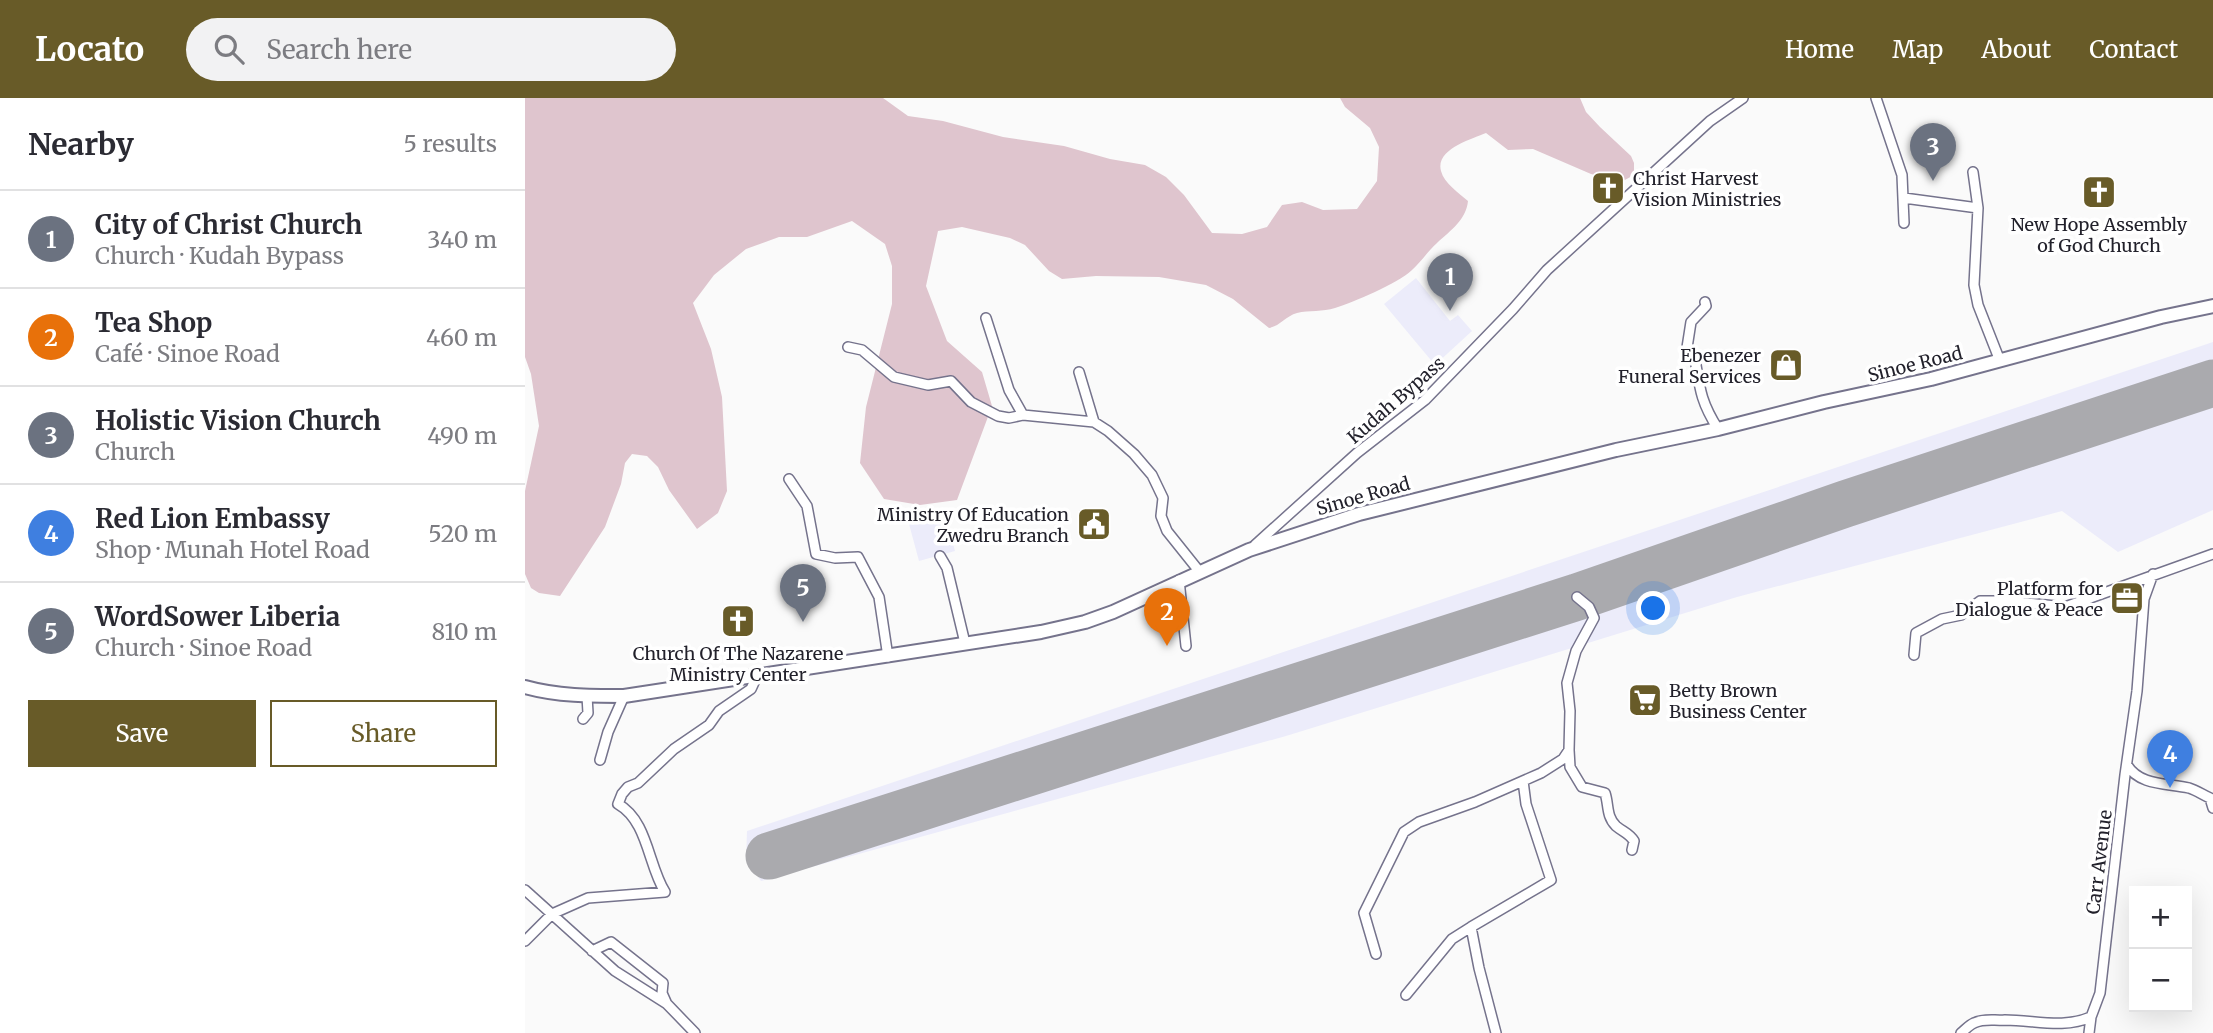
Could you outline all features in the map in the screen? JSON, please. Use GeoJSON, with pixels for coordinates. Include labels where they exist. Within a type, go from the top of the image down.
{"type":"FeatureCollection","features":[{"type":"Feature","properties":{"kind":"highway","name":"Sinoe Road"},"geometry":{"type":"LineString","coordinates":[[525,687],[542,692],[624,696],[1041,632],[1113,612],[1249,550],[1330,523],[1456,489],[2000,361],[2161,317],[2213,306]]}},
{"type":"Feature","properties":{"kind":"street","name":"Kudah Bypass"},"geometry":{"type":"LineString","coordinates":[[1249,550],[1357,453],[1434,391],[1561,257],[1710,121],[1743,98]]}},
{"type":"Feature","properties":{"kind":"street"},"geometry":{"type":"LineString","coordinates":[[1876,98],[1902,175],[1904,223]]}},
{"type":"Feature","properties":{"kind":"street"},"geometry":{"type":"LineString","coordinates":[[1973,172],[1978,208],[1973,285],[2000,361]]}},
{"type":"Feature","properties":{"kind":"street"},"geometry":{"type":"LineString","coordinates":[[1904,198],[1978,208]]}},
{"type":"Feature","properties":{"kind":"street"},"geometry":{"type":"LineString","coordinates":[[1705,302],[1706,306],[1688,329],[1686,354],[1695,359],[1704,407],[1718,429]]}},
{"type":"Feature","properties":{"kind":"street"},"geometry":{"type":"LineString","coordinates":[[986,318],[1009,390],[1023,415]]}},
{"type":"Feature","properties":{"kind":"street"},"geometry":{"type":"LineString","coordinates":[[848,347],[862,350],[894,377],[918,380],[928,385],[951,381],[971,402],[988,412],[1009,418],[1023,415],[1094,422],[1134,454],[1152,475],[1163,498],[1161,516],[1167,531],[1199,571]]}},
{"type":"Feature","properties":{"kind":"street"},"geometry":{"type":"LineString","coordinates":[[1079,372],[1094,422]]}},
{"type":"Feature","properties":{"kind":"street"},"geometry":{"type":"LineString","coordinates":[[789,479],[807,506],[816,554],[835,558],[859,557],[879,597],[888,657]]}},
{"type":"Feature","properties":{"kind":"street"},"geometry":{"type":"LineString","coordinates":[[1914,655],[1916,634],[1942,619],[1961,615],[1980,601],[2065,607],[2213,554]]}},
{"type":"Feature","properties":{"kind":"street"},"geometry":{"type":"LineString","coordinates":[[940,556],[947,568],[965,643]]}},
{"type":"Feature","properties":{"kind":"street","name":"Carr Avenue"},"geometry":{"type":"LineString","coordinates":[[2089,1033],[2091,1017],[2100,993],[2137,691],[2144,599],[2153,574]]}},
{"type":"Feature","properties":{"kind":"street"},"geometry":{"type":"LineString","coordinates":[[1179,580],[1186,646]]}},
{"type":"Feature","properties":{"kind":"street"},"geometry":{"type":"LineString","coordinates":[[1577,597],[1589,607],[1594,618],[1576,651],[1567,683],[1570,767],[1582,787],[1605,793],[1607,813],[1634,841],[1632,850]]}},
{"type":"Feature","properties":{"kind":"street"},"geometry":{"type":"LineString","coordinates":[[525,941],[552,914],[588,898],[666,892],[653,866],[641,831],[628,810],[618,804],[622,794],[638,783],[674,749],[709,725],[719,712],[751,689],[757,676]]}},
{"type":"Feature","properties":{"kind":"street"},"geometry":{"type":"LineString","coordinates":[[583,719],[588,713],[587,696]]}},
{"type":"Feature","properties":{"kind":"street"},"geometry":{"type":"LineString","coordinates":[[600,760],[624,696]]}},
{"type":"Feature","properties":{"kind":"street"},"geometry":{"type":"LineString","coordinates":[[1376,954],[1364,913],[1404,832],[1419,822],[1541,773],[1563,759],[1569,750]]}},
{"type":"Feature","properties":{"kind":"street"},"geometry":{"type":"LineString","coordinates":[[2127,765],[2133,774],[2156,784],[2191,789],[2210,798],[2213,808]]}},
{"type":"Feature","properties":{"kind":"street"},"geometry":{"type":"LineString","coordinates":[[1406,995],[1452,939],[1551,880],[1526,804],[1524,781]]}},
{"type":"Feature","properties":{"kind":"street"},"geometry":{"type":"LineString","coordinates":[[525,890],[615,971],[667,1004],[695,1033]]}},
{"type":"Feature","properties":{"kind":"street"},"geometry":{"type":"LineString","coordinates":[[1471,927],[1496,1033]]}},
{"type":"Feature","properties":{"kind":"street"},"geometry":{"type":"LineString","coordinates":[[592,950],[611,942],[663,983],[662,993],[667,1004]]}},
{"type":"Feature","properties":{"kind":"street"},"geometry":{"type":"LineString","coordinates":[[1961,1033],[1975,1022],[1993,1018],[2043,1024],[2078,1023],[2091,1017]]}},
{"type":"Feature","properties":{"kind":"shaded area"},"geometry":{"type":"Polygon","coordinates":[[[525,98],[883,98],[908,116],[943,121],[1003,137],[1064,146],[1110,159],[1145,165],[1166,177],[1184,195],[1212,233],[1242,234],[1267,227],[1282,205],[1302,202],[1323,210],[1357,209],[1377,181],[1379,147],[1370,128],[1345,107],[1340,98],[1580,98],[1586,112],[1631,156],[1634,175],[1623,181],[1591,174],[1533,149],[1508,150],[1486,133],[1472,138],[1449,151],[1441,163],[1445,180],[1468,201],[1467,208],[1457,224],[1412,270],[1386,287],[1353,302],[1330,309],[1297,313],[1269,328],[1233,299],[1206,285],[1159,277],[1096,276],[1062,279],[1049,271],[1025,245],[1010,238],[962,227],[938,231],[926,286],[947,341],[982,372],[992,406],[957,500],[920,505],[884,499],[860,463],[866,407],[892,304],[892,266],[885,244],[852,221],[807,237],[779,237],[746,249],[714,275],[693,303],[711,349],[722,397],[727,491],[718,513],[697,529],[669,490],[658,467],[647,456],[632,454],[625,463],[621,484],[605,527],[560,596],[539,593],[531,588],[525,574],[525,491],[539,426],[531,374],[525,357],[525,98]]]}},
{"type":"Feature","properties":{"kind":"shaded area"},"geometry":{"type":"Polygon","coordinates":[[[1416,278],[1450,321],[1458,315],[1472,331],[1435,365],[1384,304],[1416,278]]]}},
{"type":"Feature","properties":{"kind":"shaded area"},"geometry":{"type":"Polygon","coordinates":[[[2213,342],[2213,510],[2118,552],[2062,511],[1737,597],[1286,736],[761,881],[746,860],[747,831],[2213,342]]]}},
{"type":"Feature","properties":{"kind":"shaded area"},"geometry":{"type":"Polygon","coordinates":[[[945,514],[955,551],[919,561],[909,524],[945,514]]]}},
{"type":"Feature","properties":{"kind":"runway"},"geometry":{"type":"LineString","coordinates":[[769,856],[1577,597],[1845,504],[2213,383]]}},
{"type":"Feature","properties":{"kind":"place","name":"Holistic Vision Church"},"geometry":{"type":"Point","coordinates":[1933,181]}},
{"type":"Feature","properties":{"kind":"place","name":"Christ Harvest Vision Ministries"},"geometry":{"type":"Point","coordinates":[1608,188]}},
{"type":"Feature","properties":{"kind":"place","name":"New Hope Assembly of God Church"},"geometry":{"type":"Point","coordinates":[2099,192]}},
{"type":"Feature","properties":{"kind":"place","name":"City of Christ Church"},"geometry":{"type":"Point","coordinates":[1450,311]}},
{"type":"Feature","properties":{"kind":"place","name":"Ebenezer Funeral Services"},"geometry":{"type":"Point","coordinates":[1786,365]}},
{"type":"Feature","properties":{"kind":"place","name":"Ministry Of Education Zwedru Branch"},"geometry":{"type":"Point","coordinates":[1094,524]}},
{"type":"Feature","properties":{"kind":"place","name":"Platform for Dialogue & Peace"},"geometry":{"type":"Point","coordinates":[2127,598]}},
{"type":"Feature","properties":{"kind":"place","name":"Church Of The Nazarene Ministry Center"},"geometry":{"type":"Point","coordinates":[738,621]}},
{"type":"Feature","properties":{"kind":"place","name":"WordSower Liberia"},"geometry":{"type":"Point","coordinates":[803,622]}},
{"type":"Feature","properties":{"kind":"place","name":"Tea Shop"},"geometry":{"type":"Point","coordinates":[1167,646]}},
{"type":"Feature","properties":{"kind":"place","name":"Betty Brown Business Center"},"geometry":{"type":"Point","coordinates":[1645,700]}},
{"type":"Feature","properties":{"kind":"place","name":"Red Lion Embassy"},"geometry":{"type":"Point","coordinates":[2170,788]}}]}
